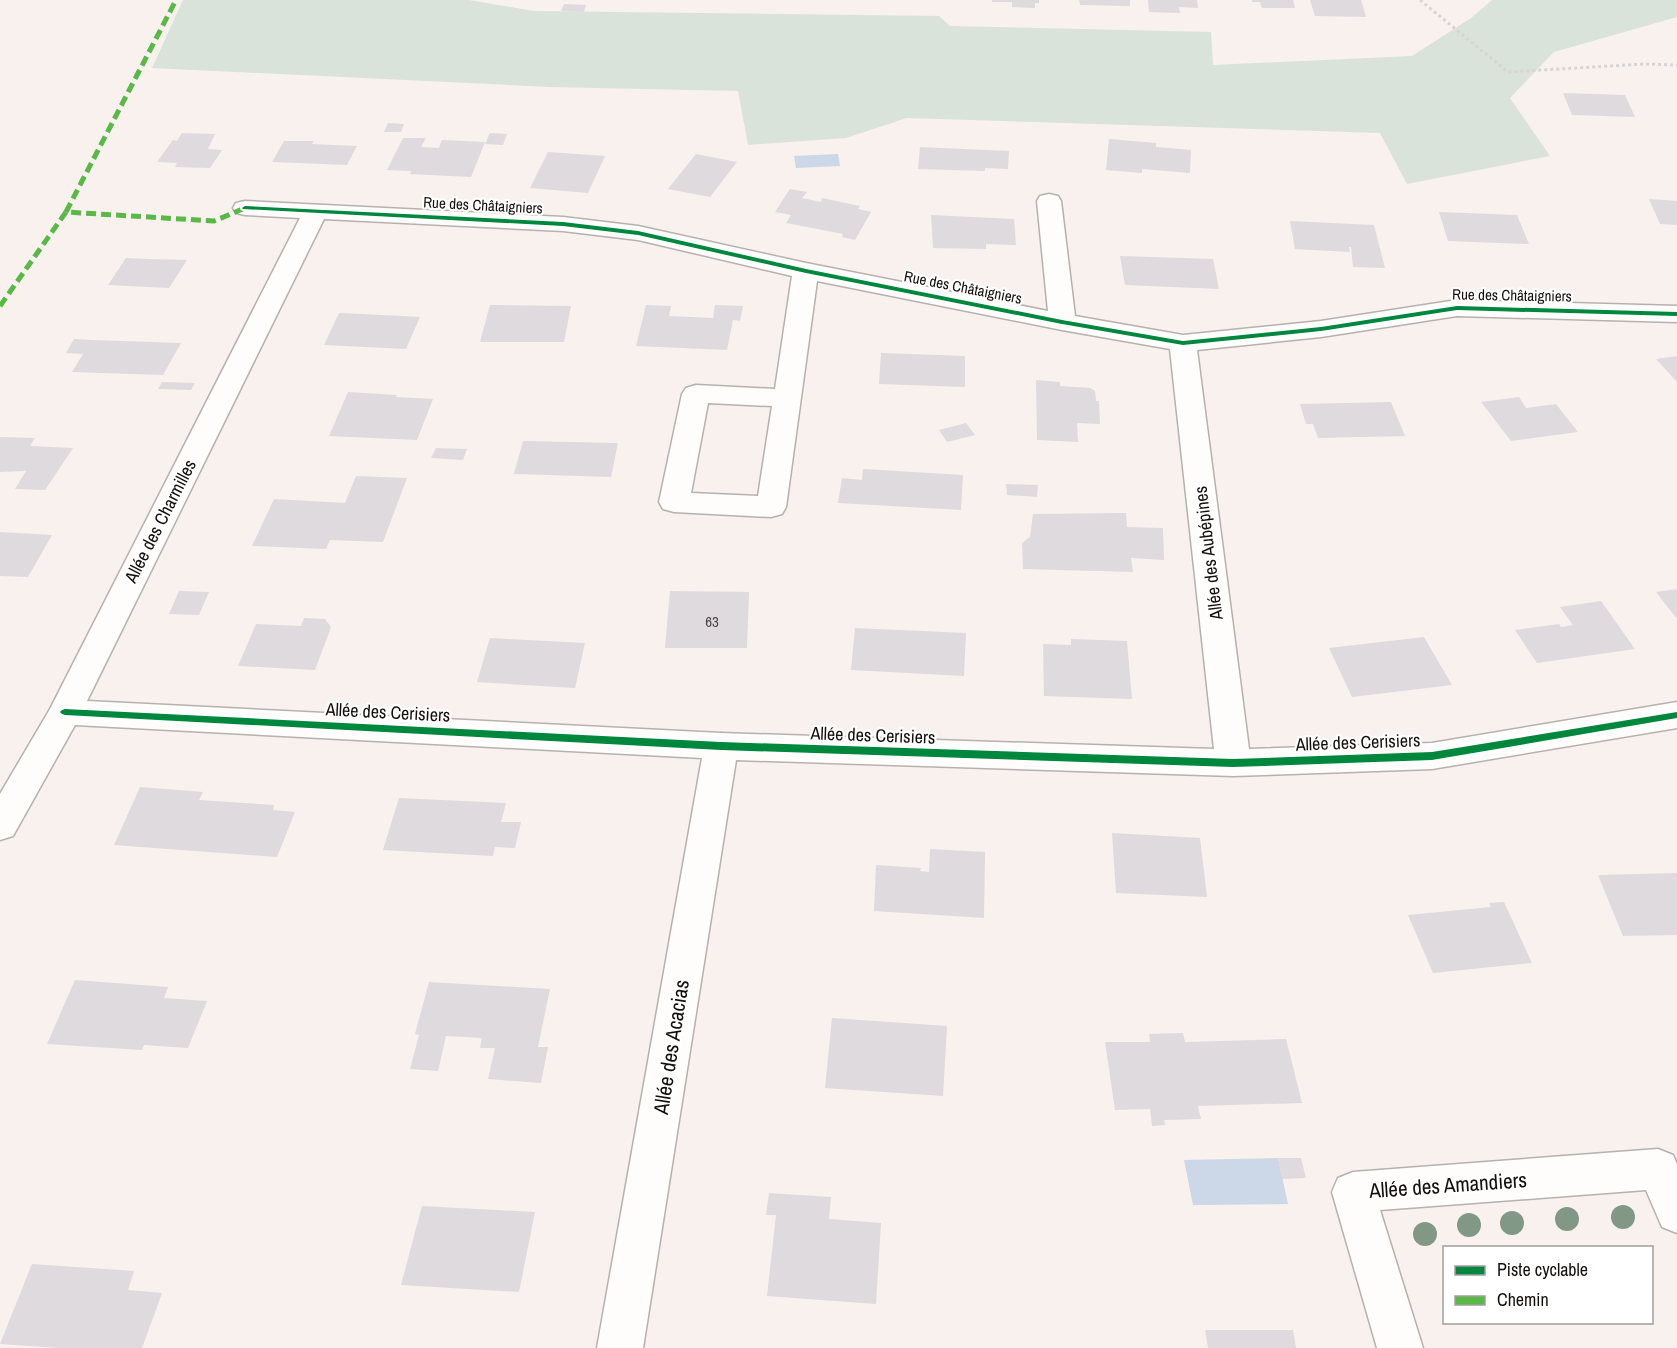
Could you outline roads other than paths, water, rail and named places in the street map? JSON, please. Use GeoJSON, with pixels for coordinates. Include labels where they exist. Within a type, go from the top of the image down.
{"type":"FeatureCollection","features":[{"type":"Feature","properties":{"kind":"street"},"geometry":{"type":"LineString","coordinates":[[1049,201],[1062,322]]}},
{"type":"Feature","properties":{"kind":"street","name":"Rue des Châtaigniers"},"geometry":{"type":"LineString","coordinates":[[245,208],[563,224],[638,233],[806,271],[1062,322],[1183,343],[1321,329],[1457,308],[1677,314]]}},
{"type":"Feature","properties":{"kind":"street","name":"Allée des Charmilles"},"geometry":{"type":"LineString","coordinates":[[0,826],[65,712],[315,213]]}},
{"type":"Feature","properties":{"kind":"street"},"geometry":{"type":"LineString","coordinates":[[787,398],[696,394],[674,502],[771,507],[806,271]]}},
{"type":"Feature","properties":{"kind":"street","name":"Allée des Aubépines"},"geometry":{"type":"LineString","coordinates":[[1183,343],[1233,763]]}},
{"type":"Feature","properties":{"kind":"street","name":"Allée des Cerisiers"},"geometry":{"type":"LineString","coordinates":[[65,712],[721,746],[1233,763],[1432,756],[1677,715]]}},
{"type":"Feature","properties":{"kind":"street","name":"Allée des Acacias"},"geometry":{"type":"LineString","coordinates":[[620,1348],[721,746]]}},
{"type":"Feature","properties":{"kind":"street","name":"Allée des Amandiers"},"geometry":{"type":"LineString","coordinates":[[1400,1348],[1353,1192],[1658,1169],[1677,1213]]}},
{"type":"Feature","properties":{"kind":"water"},"geometry":{"type":"Polygon","coordinates":[[[838,154],[840,166],[796,168],[794,156],[838,154]]]}},
{"type":"Feature","properties":{"kind":"water"},"geometry":{"type":"Polygon","coordinates":[[[1278,1158],[1288,1204],[1193,1205],[1184,1160],[1278,1158]]]}}]}
